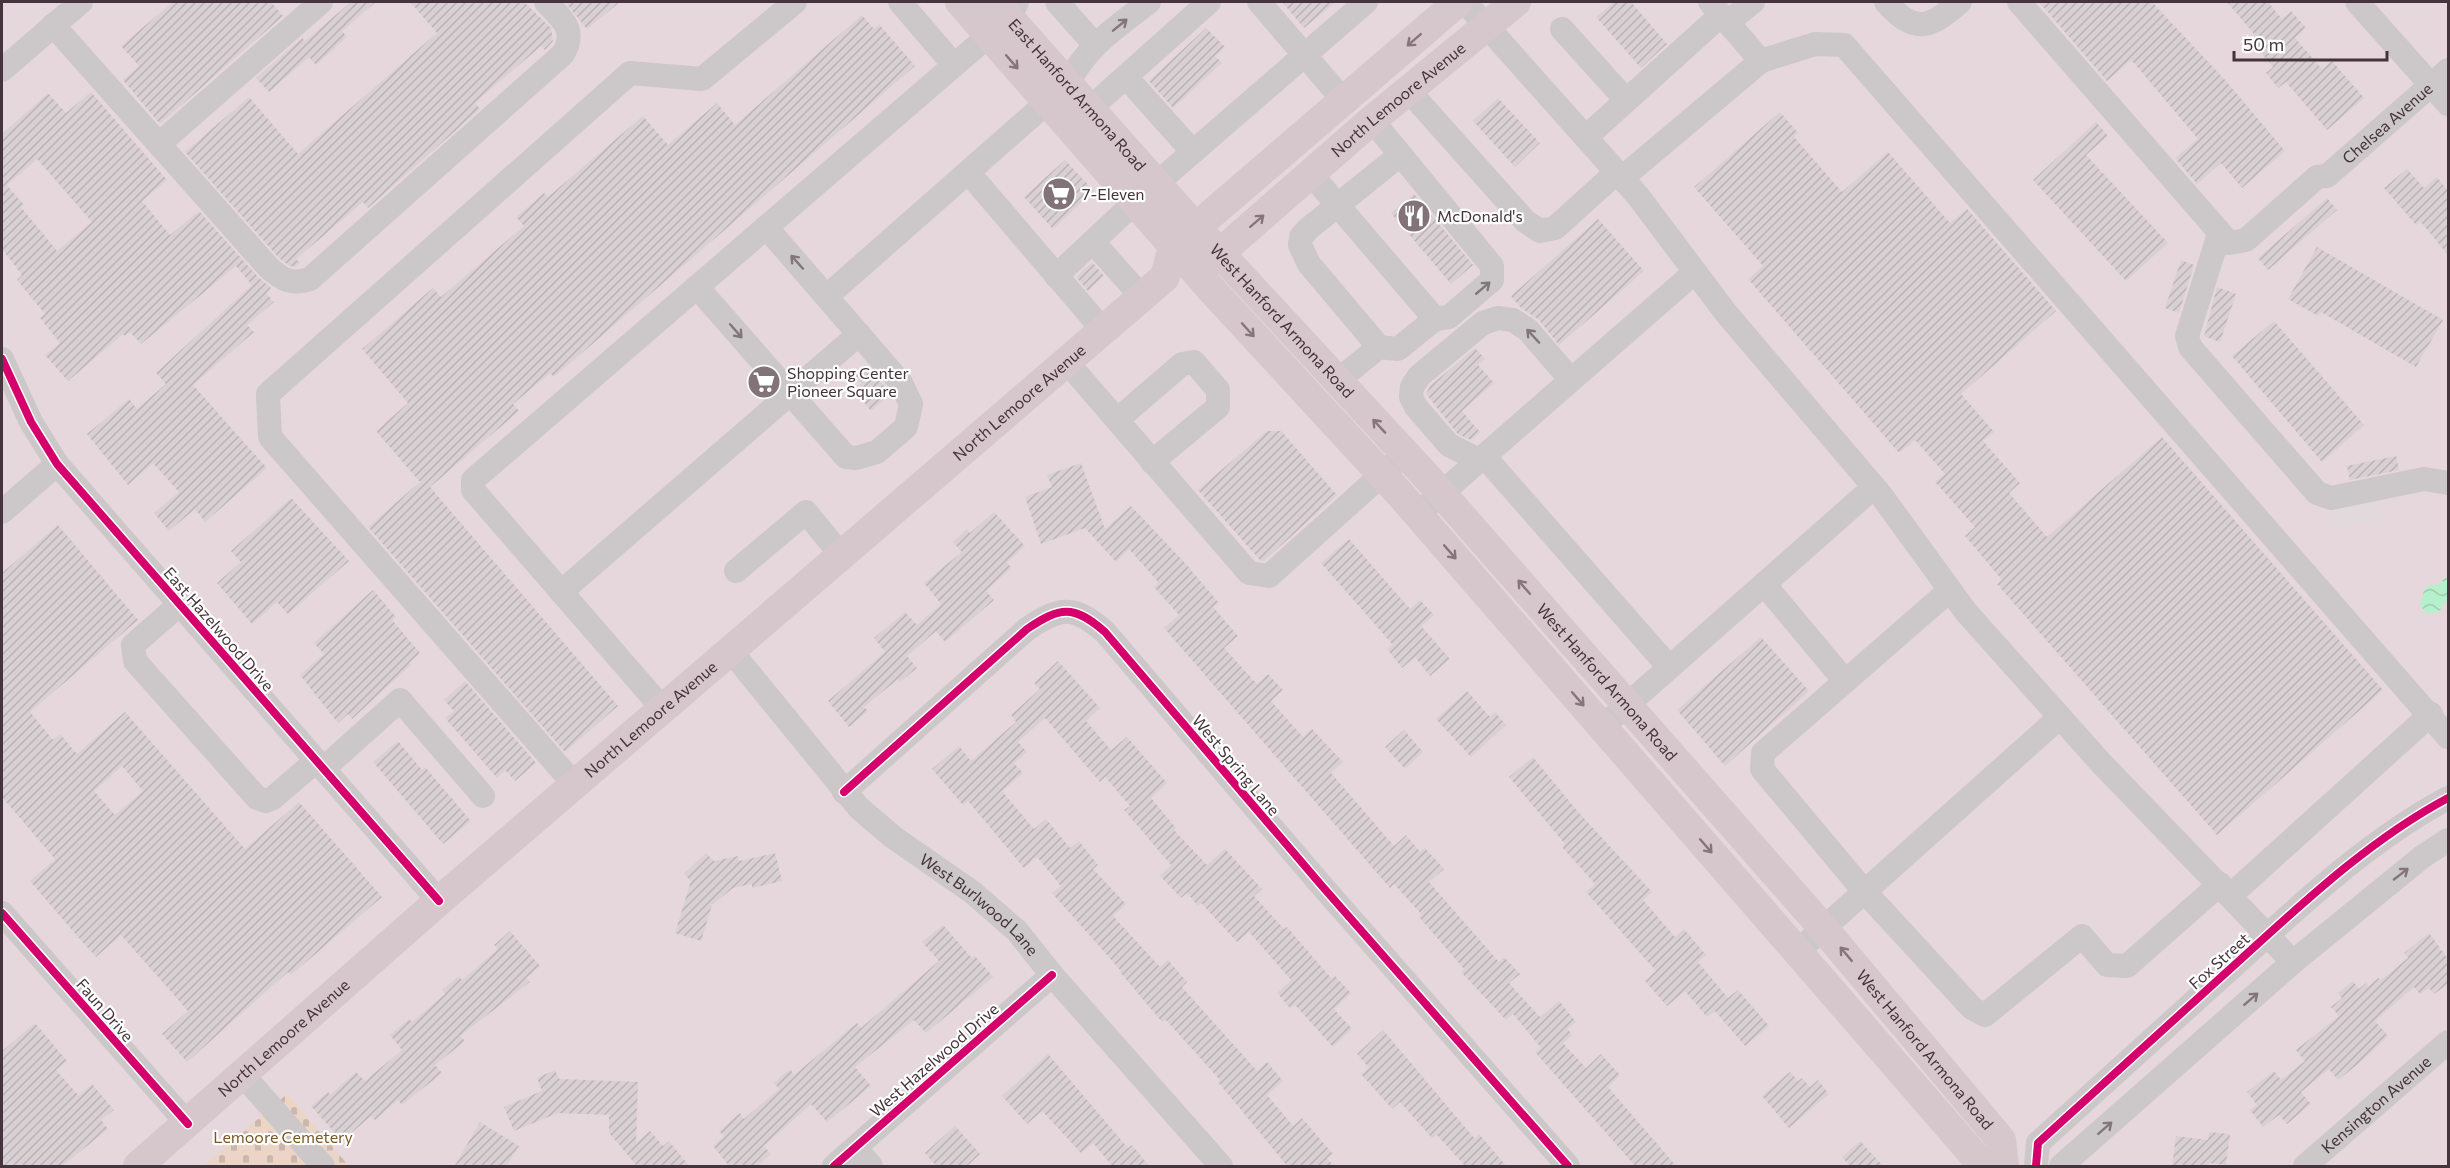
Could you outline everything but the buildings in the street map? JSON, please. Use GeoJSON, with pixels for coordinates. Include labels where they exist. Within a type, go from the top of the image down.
{"type":"FeatureCollection","features":[{"type":"Feature","properties":{"kind":"main road","name":"East Hanford Armona Road"},"geometry":{"type":"LineString","coordinates":[[960,2],[1002,14],[1058,93],[1080,118],[1157,183],[1191,221]]}},
{"type":"Feature","properties":{"kind":"main road"},"geometry":{"type":"LineString","coordinates":[[1203,280],[1165,277],[1173,247],[1191,221],[1344,100],[1458,2]]}},
{"type":"Feature","properties":{"kind":"main road","name":"North Lemoore Avenue"},"geometry":{"type":"LineString","coordinates":[[1203,280],[1220,253],[1372,120],[1516,2]]}},
{"type":"Feature","properties":{"kind":"main road"},"geometry":{"type":"LineString","coordinates":[[1386,64],[1408,90]]}},
{"type":"Feature","properties":{"kind":"main road","name":"East Hanford Armona Road"},"geometry":{"type":"LineString","coordinates":[[1080,118],[1134,203],[1203,280]]}},
{"type":"Feature","properties":{"kind":"main road","name":"West Hanford Armona Road"},"geometry":{"type":"LineString","coordinates":[[1191,221],[1441,494],[1824,928],[2001,1140],[2004,1166],[1979,1161],[1417,514],[1203,280]]}},
{"type":"Feature","properties":{"kind":"main road","name":"North Lemoore Avenue"},"geometry":{"type":"LineString","coordinates":[[138,1167],[439,901],[1165,277]]}},
{"type":"Feature","properties":{"kind":"main road"},"geometry":{"type":"LineString","coordinates":[[1313,401],[1337,381]]}},
{"type":"Feature","properties":{"kind":"street"},"geometry":{"type":"LineString","coordinates":[[2,70],[81,2]]}},
{"type":"Feature","properties":{"kind":"street"},"geometry":{"type":"LineString","coordinates":[[159,144],[321,2]]}},
{"type":"Feature","properties":{"kind":"street"},"geometry":{"type":"LineString","coordinates":[[53,26],[269,268],[283,280],[296,283],[310,279],[563,54],[570,42],[569,30],[546,2]]}},
{"type":"Feature","properties":{"kind":"street"},"geometry":{"type":"LineString","coordinates":[[575,784],[270,437],[268,394],[630,73],[702,79],[795,2]]}},
{"type":"Feature","properties":{"kind":"street"},"geometry":{"type":"LineString","coordinates":[[900,2],[954,64]]}},
{"type":"Feature","properties":{"kind":"street"},"geometry":{"type":"LineString","coordinates":[[1057,2],[1095,45]]}},
{"type":"Feature","properties":{"kind":"street"},"geometry":{"type":"LineString","coordinates":[[827,296],[1058,93],[1077,65],[1095,45],[1149,2]]}},
{"type":"Feature","properties":{"kind":"street"},"geometry":{"type":"LineString","coordinates":[[1080,118],[1209,2]]}},
{"type":"Feature","properties":{"kind":"street"},"geometry":{"type":"LineString","coordinates":[[1259,2],[1344,100]]}},
{"type":"Feature","properties":{"kind":"street"},"geometry":{"type":"LineString","coordinates":[[1056,276],[1134,203],[1366,2]]}},
{"type":"Feature","properties":{"kind":"street"},"geometry":{"type":"LineString","coordinates":[[1465,2],[1620,175],[1726,312],[1875,487],[1966,612],[2109,771],[2269,934],[2293,962]]}},
{"type":"Feature","properties":{"kind":"street"},"geometry":{"type":"LineString","coordinates":[[1586,137],[1720,13],[1753,2]]}},
{"type":"Feature","properties":{"kind":"street"},"geometry":{"type":"LineString","coordinates":[[1886,2],[1898,15],[1918,26],[1937,22],[1960,2]]}},
{"type":"Feature","properties":{"kind":"street"},"geometry":{"type":"LineString","coordinates":[[2019,2],[2219,234],[2187,336],[2190,347],[2317,493],[2331,498],[2424,479],[2448,483]]}},
{"type":"Feature","properties":{"kind":"street"},"geometry":{"type":"LineString","coordinates":[[2357,2],[2440,77],[2448,104]]}},
{"type":"Feature","properties":{"kind":"street"},"geometry":{"type":"LineString","coordinates":[[1720,13],[1761,61]]}},
{"type":"Feature","properties":{"kind":"street"},"geometry":{"type":"LineString","coordinates":[[663,709],[473,490],[473,480],[954,64],[1002,14]]}},
{"type":"Feature","properties":{"kind":"street"},"geometry":{"type":"LineString","coordinates":[[1562,29],[1626,100]]}},
{"type":"Feature","properties":{"kind":"street"},"geometry":{"type":"LineString","coordinates":[[1408,90],[1525,221],[1540,231],[1555,228],[1761,61],[1815,44],[1844,45],[2431,714],[2448,737]]}},
{"type":"Feature","properties":{"kind":"street"},"geometry":{"type":"LineString","coordinates":[[1126,77],[1193,152]]}},
{"type":"Feature","properties":{"kind":"street","name":"Chelsea Avenue"},"geometry":{"type":"LineString","coordinates":[[2219,234],[2229,243],[2246,240],[2317,177],[2327,176],[2440,77]]}},
{"type":"Feature","properties":{"kind":"street"},"geometry":{"type":"LineString","coordinates":[[1372,120],[1400,154],[1492,266],[1492,280],[1449,317],[1435,319],[1398,349],[1379,347],[1301,251],[1301,237],[1400,154]]}},
{"type":"Feature","properties":{"kind":"street"},"geometry":{"type":"LineString","coordinates":[[968,172],[1103,330]]}},
{"type":"Feature","properties":{"kind":"street"},"geometry":{"type":"LineString","coordinates":[[1311,174],[1435,319]]}},
{"type":"Feature","properties":{"kind":"street"},"geometry":{"type":"LineString","coordinates":[[697,286],[840,453],[852,458],[862,454],[867,441],[896,416],[909,413],[910,397],[901,383],[766,227]]}},
{"type":"Feature","properties":{"kind":"street"},"geometry":{"type":"LineString","coordinates":[[1093,242],[1142,297]]}},
{"type":"Feature","properties":{"kind":"street"},"geometry":{"type":"LineString","coordinates":[[1417,514],[1695,272]]}},
{"type":"Feature","properties":{"kind":"street"},"geometry":{"type":"LineString","coordinates":[[1571,380],[1528,330],[1513,320],[1498,318],[1483,323],[1419,376],[1412,387],[1412,397],[1416,408],[1449,445],[1481,458],[1669,667]]}},
{"type":"Feature","properties":{"kind":"street"},"geometry":{"type":"LineString","coordinates":[[561,592],[859,334]]}},
{"type":"Feature","properties":{"kind":"street"},"geometry":{"type":"LineString","coordinates":[[1337,381],[1379,347]]}},
{"type":"Feature","properties":{"kind":"street","name":"East Hazelwood Drive"},"geometry":{"type":"LineString","coordinates":[[2,359],[31,422],[57,464],[439,901]]}},
{"type":"Feature","properties":{"kind":"street"},"geometry":{"type":"LineString","coordinates":[[1066,362],[1249,573],[1269,576],[1405,454]]}},
{"type":"Feature","properties":{"kind":"street"},"geometry":{"type":"LineString","coordinates":[[1117,420],[1182,364],[1194,362],[1218,390],[1218,407],[1152,462]]}},
{"type":"Feature","properties":{"kind":"street"},"geometry":{"type":"LineString","coordinates":[[2,512],[57,464]]}},
{"type":"Feature","properties":{"kind":"street"},"geometry":{"type":"LineString","coordinates":[[1602,727],[1875,487]]}},
{"type":"Feature","properties":{"kind":"street"},"geometry":{"type":"LineString","coordinates":[[736,572],[806,512],[842,555]]}},
{"type":"Feature","properties":{"kind":"street"},"geometry":{"type":"LineString","coordinates":[[1764,584],[1845,681]]}},
{"type":"Feature","properties":{"kind":"street"},"geometry":{"type":"LineString","coordinates":[[1950,590],[1763,753],[1762,769],[1864,891],[1972,1008],[1985,1015],[2082,936],[2107,964],[2127,966],[2225,890],[2431,714]]}},
{"type":"Feature","properties":{"kind":"street"},"geometry":{"type":"LineString","coordinates":[[180,604],[133,645],[135,661],[257,798],[266,801],[273,798],[320,765],[400,700],[483,796]]}},
{"type":"Feature","properties":{"kind":"street","name":"West Spring Lane"},"geometry":{"type":"LineString","coordinates":[[844,792],[1026,629],[1059,610],[1081,614],[1105,632],[1330,895],[1568,1167]]}},
{"type":"Feature","properties":{"kind":"street","name":"West Burlwood Lane"},"geometry":{"type":"LineString","coordinates":[[731,651],[844,792],[893,837],[993,908],[1017,931],[1052,975],[1221,1167]]}},
{"type":"Feature","properties":{"kind":"street"},"geometry":{"type":"LineString","coordinates":[[1798,951],[2060,717]]}},
{"type":"Feature","properties":{"kind":"street","name":"Fox Street"},"geometry":{"type":"LineString","coordinates":[[2037,1166],[2038,1143],[2269,934],[2364,853],[2402,825],[2448,798]]}},
{"type":"Feature","properties":{"kind":"street"},"geometry":{"type":"LineString","coordinates":[[2061,1167],[2293,962],[2422,857],[2448,840]]}},
{"type":"Feature","properties":{"kind":"street","name":"Faun Drive"},"geometry":{"type":"LineString","coordinates":[[2,913],[188,1124]]}},
{"type":"Feature","properties":{"kind":"street","name":"West Hazelwood Drive"},"geometry":{"type":"LineString","coordinates":[[834,1167],[1052,975]]}},
{"type":"Feature","properties":{"kind":"street","name":"Kensington Avenue"},"geometry":{"type":"LineString","coordinates":[[2305,1167],[2448,1042]]}},
{"type":"Feature","properties":{"kind":"street"},"geometry":{"type":"LineString","coordinates":[[243,1076],[323,1167]]}},
{"type":"Feature","properties":{"kind":"street"},"geometry":{"type":"LineString","coordinates":[[855,1148],[871,1167]]}},
{"type":"Feature","properties":{"kind":"shaded area"},"geometry":{"type":"Polygon","coordinates":[[[2,2],[2448,2],[2448,1166],[2,1166],[2,2]]]}},
{"type":"Feature","properties":{"kind":"shaded area"},"geometry":{"type":"Polygon","coordinates":[[[2379,499],[2383,520],[2329,530],[2326,509],[2379,499]]]}},
{"type":"Feature","properties":{"kind":"green space","name":"Lemoore Cemetery"},"geometry":{"type":"Polygon","coordinates":[[[287,1094],[349,1166],[203,1166],[287,1094]]]}},
{"type":"Feature","properties":{"kind":"water"},"geometry":{"type":"Polygon","coordinates":[[[2448,576],[2448,599],[2439,612],[2427,614],[2420,605],[2424,591],[2429,585],[2437,585],[2448,576]]]}},
{"type":"Feature","properties":{"kind":"cycle path"},"geometry":{"type":"LineString","coordinates":[[2,359],[31,422],[57,464],[439,901]]}},
{"type":"Feature","properties":{"kind":"cycle path"},"geometry":{"type":"LineString","coordinates":[[844,792],[1027,629],[1058,613],[1075,613],[1084,617],[1105,632],[1322,886],[1568,1166]]}},
{"type":"Feature","properties":{"kind":"cycle path"},"geometry":{"type":"LineString","coordinates":[[2036,1166],[2038,1143],[2289,916],[2365,852],[2392,832],[2448,798]]}},
{"type":"Feature","properties":{"kind":"cycle path"},"geometry":{"type":"LineString","coordinates":[[2,913],[188,1124]]}},
{"type":"Feature","properties":{"kind":"cycle path"},"geometry":{"type":"LineString","coordinates":[[834,1166],[1052,975]]}},
{"type":"Feature","properties":{"kind":"place","name":"7-Eleven"},"geometry":{"type":"Point","coordinates":[1059,194]}},
{"type":"Feature","properties":{"kind":"place","name":"McDonald's"},"geometry":{"type":"Point","coordinates":[1414,216]}},
{"type":"Feature","properties":{"kind":"place","name":"Shopping Center Pioneer Square"},"geometry":{"type":"Point","coordinates":[764,382]}}]}
